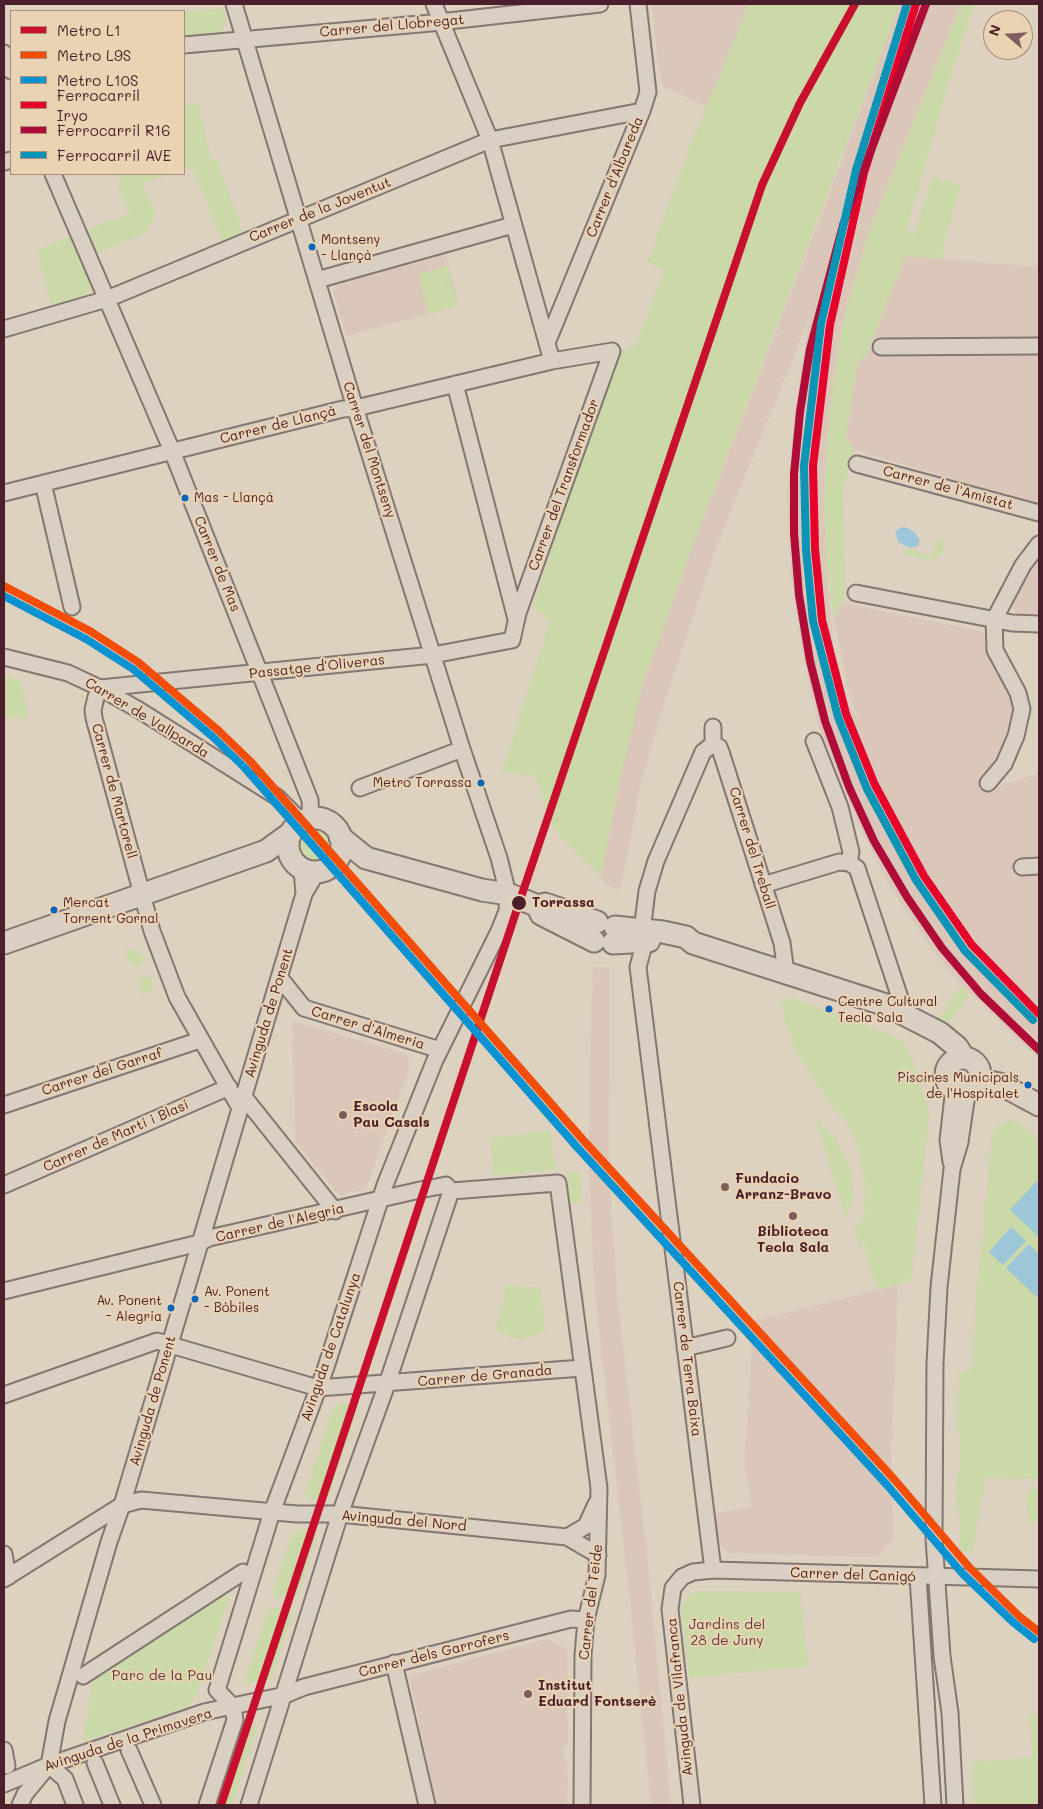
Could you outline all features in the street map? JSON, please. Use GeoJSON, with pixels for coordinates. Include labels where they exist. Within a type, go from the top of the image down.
{"type":"FeatureCollection","features":[{"type":"Feature","properties":{"kind":"street","name":"Carrer del Montseny"},"geometry":{"type":"LineString","coordinates":[[234,4],[356,408],[462,749],[499,858],[508,894]]}},
{"type":"Feature","properties":{"kind":"street"},"geometry":{"type":"LineString","coordinates":[[434,4],[490,140],[552,361]]}},
{"type":"Feature","properties":{"kind":"street","name":"Carrer del Llobregat"},"geometry":{"type":"LineString","coordinates":[[185,45],[441,22],[600,4]]}},
{"type":"Feature","properties":{"kind":"street","name":"Carrer d'Albareda"},"geometry":{"type":"LineString","coordinates":[[547,343],[642,111],[648,92],[638,4]]}},
{"type":"Feature","properties":{"kind":"street","name":"Carrer de la Joventut"},"geometry":{"type":"LineString","coordinates":[[4,329],[107,299],[490,140],[642,111]]}},
{"type":"Feature","properties":{"kind":"street","name":"Carrer de Mas"},"geometry":{"type":"LineString","coordinates":[[53,175],[172,451],[310,800],[302,825]]}},
{"type":"Feature","properties":{"kind":"street"},"geometry":{"type":"LineString","coordinates":[[318,280],[513,225]]}},
{"type":"Feature","properties":{"kind":"street"},"geometry":{"type":"LineString","coordinates":[[881,348],[1039,346]]}},
{"type":"Feature","properties":{"kind":"street","name":"Carrer de Llançà"},"geometry":{"type":"LineString","coordinates":[[4,493],[343,409],[356,408],[552,361],[611,359]]}},
{"type":"Feature","properties":{"kind":"street","name":"Carrer del Transformador"},"geometry":{"type":"LineString","coordinates":[[516,619],[611,359]]}},
{"type":"Feature","properties":{"kind":"street"},"geometry":{"type":"LineString","coordinates":[[455,384],[516,619]]}},
{"type":"Feature","properties":{"kind":"street","name":"Carrer de l'Amistat"},"geometry":{"type":"LineString","coordinates":[[857,464],[1039,513]]}},
{"type":"Feature","properties":{"kind":"street"},"geometry":{"type":"LineString","coordinates":[[43,483],[72,607]]}},
{"type":"Feature","properties":{"kind":"street"},"geometry":{"type":"LineString","coordinates":[[988,783],[1004,764],[1016,736],[1022,709],[1018,693],[995,650],[994,620],[1023,566],[1039,544]]}},
{"type":"Feature","properties":{"kind":"street"},"geometry":{"type":"LineString","coordinates":[[856,592],[994,620],[1019,624],[1039,624]]}},
{"type":"Feature","properties":{"kind":"street","name":"Passatge d'Oliveras"},"geometry":{"type":"LineString","coordinates":[[100,688],[433,655],[512,640],[516,619]]}},
{"type":"Feature","properties":{"kind":"street","name":"Carrer de Vallparda"},"geometry":{"type":"LineString","coordinates":[[4,657],[68,673],[100,688],[139,710],[277,797],[302,825]]}},
{"type":"Feature","properties":{"kind":"street","name":"Carrer de Martorell"},"geometry":{"type":"LineString","coordinates":[[100,688],[94,703],[94,718],[141,895],[167,975],[200,1040],[229,1087],[335,1211]]}},
{"type":"Feature","properties":{"kind":"street"},"geometry":{"type":"LineString","coordinates":[[712,744],[713,727]]}},
{"type":"Feature","properties":{"kind":"street"},"geometry":{"type":"LineString","coordinates":[[814,741],[840,807],[851,852],[849,863]]}},
{"type":"Feature","properties":{"kind":"street","name":"Carrer del Treball"},"geometry":{"type":"LineString","coordinates":[[712,744],[719,747],[721,752],[782,943],[786,972]]}},
{"type":"Feature","properties":{"kind":"street","name":"Carrer de Terra Baixa"},"geometry":{"type":"LineString","coordinates":[[712,744],[703,752],[656,861],[647,892],[638,967],[713,1570]]}},
{"type":"Feature","properties":{"kind":"street"},"geometry":{"type":"LineString","coordinates":[[360,788],[462,749]]}},
{"type":"Feature","properties":{"kind":"street"},"geometry":{"type":"LineString","coordinates":[[4,943],[266,851],[302,825],[326,821],[332,825],[340,838],[366,858],[482,890],[508,894],[538,906],[541,914],[605,933],[643,936],[674,934],[686,937],[693,943],[859,995],[914,1018],[957,1047],[964,1074],[952,1096],[948,1140],[952,1169],[939,1287],[935,1363],[934,1479],[936,1577],[942,1656],[950,1713],[955,1805]]}},
{"type":"Feature","properties":{"kind":"street"},"geometry":{"type":"LineString","coordinates":[[302,825],[288,850],[312,867]]}},
{"type":"Feature","properties":{"kind":"street"},"geometry":{"type":"LineString","coordinates":[[312,867],[341,851],[340,838]]}},
{"type":"Feature","properties":{"kind":"street"},"geometry":{"type":"LineString","coordinates":[[266,851],[312,867],[366,858]]}},
{"type":"Feature","properties":{"kind":"street"},"geometry":{"type":"LineString","coordinates":[[763,885],[839,862],[849,863],[860,872],[914,1018]]}},
{"type":"Feature","properties":{"kind":"street"},"geometry":{"type":"LineString","coordinates":[[1022,867],[1039,866]]}},
{"type":"Feature","properties":{"kind":"street","name":"Avinguda de Ponent"},"geometry":{"type":"LineString","coordinates":[[49,1765],[57,1721],[109,1542],[122,1505],[312,867]]}},
{"type":"Feature","properties":{"kind":"street","name":"Avinguda de Catalunya"},"geometry":{"type":"LineString","coordinates":[[233,1707],[217,1690],[272,1512],[318,1388],[380,1200],[440,1050],[499,931],[507,911],[508,894]]}},
{"type":"Feature","properties":{"kind":"street","name":"Carrer d'Almeria"},"geometry":{"type":"LineString","coordinates":[[280,978],[304,1008],[440,1050]]}},
{"type":"Feature","properties":{"kind":"street","name":"Carrer del Garraf"},"geometry":{"type":"LineString","coordinates":[[4,1104],[200,1040]]}},
{"type":"Feature","properties":{"kind":"street"},"geometry":{"type":"LineString","coordinates":[[964,1074],[1009,1082],[1032,1100]]}},
{"type":"Feature","properties":{"kind":"street","name":"Carrer de Martí i Blasi"},"geometry":{"type":"LineString","coordinates":[[4,1185],[229,1087]]}},
{"type":"Feature","properties":{"kind":"street","name":"Carrer de l'Alegria"},"geometry":{"type":"LineString","coordinates":[[4,1291],[199,1244],[209,1238],[335,1211],[437,1186],[448,1186],[451,1191],[558,1183]]}},
{"type":"Feature","properties":{"kind":"street","name":"Carrer del Teide"},"geometry":{"type":"LineString","coordinates":[[558,1183],[599,1488],[598,1554],[596,1575],[586,1620],[583,1656],[582,1805]]}},
{"type":"Feature","properties":{"kind":"street"},"geometry":{"type":"LineString","coordinates":[[248,1805],[340,1514],[387,1384],[451,1191]]}},
{"type":"Feature","properties":{"kind":"street"},"geometry":{"type":"LineString","coordinates":[[685,1348],[727,1338]]}},
{"type":"Feature","properties":{"kind":"street"},"geometry":{"type":"LineString","coordinates":[[4,1395],[153,1342],[170,1343],[318,1388]]}},
{"type":"Feature","properties":{"kind":"street","name":"Carrer de Granada"},"geometry":{"type":"LineString","coordinates":[[318,1388],[582,1368]]}},
{"type":"Feature","properties":{"kind":"street","name":"Carrer del Teide"},"geometry":{"type":"LineString","coordinates":[[567,1537],[581,1530],[593,1513],[599,1488]]}},
{"type":"Feature","properties":{"kind":"street","name":"Avinguda del Nord"},"geometry":{"type":"LineString","coordinates":[[122,1505],[141,1500],[272,1512],[340,1514],[567,1537],[598,1554]]}},
{"type":"Feature","properties":{"kind":"street"},"geometry":{"type":"LineString","coordinates":[[4,1554],[6,1578],[122,1505]]}},
{"type":"Feature","properties":{"kind":"street","name":"Carrer del Canigó"},"geometry":{"type":"LineString","coordinates":[[673,1588],[686,1574],[713,1570],[1039,1579]]}},
{"type":"Feature","properties":{"kind":"street"},"geometry":{"type":"LineString","coordinates":[[83,1676],[243,1572]]}},
{"type":"Feature","properties":{"kind":"street"},"geometry":{"type":"LineString","coordinates":[[918,1577],[934,1805]]}},
{"type":"Feature","properties":{"kind":"street","name":"Avinguda de Vilafranca"},"geometry":{"type":"LineString","coordinates":[[673,1588],[670,1609],[692,1805]]}},
{"type":"Feature","properties":{"kind":"street","name":"Carrer dels Garrofers"},"geometry":{"type":"LineString","coordinates":[[284,1695],[304,1687],[394,1663],[571,1619],[586,1620]]}},
{"type":"Feature","properties":{"kind":"street"},"geometry":{"type":"LineString","coordinates":[[394,1663],[427,1805]]}},
{"type":"Feature","properties":{"kind":"street","name":"Avinguda de la Primavera"},"geometry":{"type":"LineString","coordinates":[[4,1784],[49,1765],[204,1712],[284,1695]]}},
{"type":"Feature","properties":{"kind":"street"},"geometry":{"type":"LineString","coordinates":[[208,1805],[235,1720],[233,1707]]}},
{"type":"Feature","properties":{"kind":"street"},"geometry":{"type":"LineString","coordinates":[[4,1750],[7,1766]]}},
{"type":"Feature","properties":{"kind":"street"},"geometry":{"type":"LineString","coordinates":[[129,1750],[153,1805]]}},
{"type":"Feature","properties":{"kind":"street"},"geometry":{"type":"LineString","coordinates":[[94,1763],[112,1805]]}},
{"type":"Feature","properties":{"kind":"street"},"geometry":{"type":"LineString","coordinates":[[20,1805],[25,1794],[49,1765],[65,1779],[75,1805]]}},
{"type":"Feature","properties":{"kind":"shaded area"},"geometry":{"type":"Polygon","coordinates":[[[652,4],[749,4],[709,107],[663,87],[658,64],[652,4]]]}},
{"type":"Feature","properties":{"kind":"shaded area"},"geometry":{"type":"Polygon","coordinates":[[[900,4],[961,4],[869,232],[843,321],[829,413],[824,500],[827,571],[834,653],[851,710],[859,721],[848,691],[834,618],[843,603],[990,633],[1018,709],[994,788],[1039,773],[1039,1060],[951,974],[891,888],[859,825],[819,727],[803,655],[790,568],[787,493],[796,404],[810,316],[714,553],[667,694],[641,783],[620,890],[604,883],[601,876],[620,779],[643,684],[693,545],[822,214],[900,4]]]}},
{"type":"Feature","properties":{"kind":"shaded area"},"geometry":{"type":"Polygon","coordinates":[[[446,255],[459,306],[346,336],[333,290],[338,282],[446,255]]]}},
{"type":"Feature","properties":{"kind":"shaded area"},"geometry":{"type":"Polygon","coordinates":[[[905,256],[1039,267],[1039,505],[855,450],[846,437],[857,363],[867,354],[905,256]]]}},
{"type":"Feature","properties":{"kind":"shaded area"},"geometry":{"type":"Polygon","coordinates":[[[1039,553],[1039,619],[1024,617],[1016,613],[1012,605],[1013,596],[1039,553]]]}},
{"type":"Feature","properties":{"kind":"shaded area"},"geometry":{"type":"Polygon","coordinates":[[[593,967],[610,968],[609,1174],[617,1294],[649,1574],[671,1805],[651,1805],[595,1294],[589,1173],[589,1083],[593,967]]]}},
{"type":"Feature","properties":{"kind":"shaded area","name":"Escola Pau Casals"},"geometry":{"type":"Polygon","coordinates":[[[292,1021],[406,1054],[410,1065],[366,1189],[339,1195],[295,1141],[292,1021]]]}},
{"type":"Feature","properties":{"kind":"shaded area"},"geometry":{"type":"Polygon","coordinates":[[[898,1285],[891,1464],[894,1539],[876,1557],[729,1553],[718,1542],[714,1513],[751,1508],[745,1459],[753,1321],[898,1285]]]}},
{"type":"Feature","properties":{"kind":"shaded area"},"geometry":{"type":"Polygon","coordinates":[[[547,1639],[567,1650],[568,1746],[562,1748],[568,1773],[567,1805],[437,1805],[409,1676],[547,1639]]]}},
{"type":"Feature","properties":{"kind":"green space"},"geometry":{"type":"Polygon","coordinates":[[[749,4],[900,4],[693,545],[643,684],[620,779],[601,876],[565,842],[551,824],[536,776],[502,772],[550,622],[533,607],[611,364],[615,353],[635,347],[664,271],[648,262],[687,154],[749,4]]]}},
{"type":"Feature","properties":{"kind":"green space"},"geometry":{"type":"Polygon","coordinates":[[[961,4],[975,4],[949,82],[906,232],[915,234],[932,177],[961,185],[944,242],[946,243],[942,259],[905,256],[867,354],[857,364],[846,437],[855,450],[843,489],[845,595],[834,618],[827,571],[824,500],[829,413],[843,321],[869,232],[961,4]]]}},
{"type":"Feature","properties":{"kind":"green space"},"geometry":{"type":"Polygon","coordinates":[[[223,8],[227,21],[220,32],[185,36],[185,12],[223,8]]]}},
{"type":"Feature","properties":{"kind":"green space"},"geometry":{"type":"Polygon","coordinates":[[[198,104],[211,161],[217,160],[243,232],[222,241],[192,167],[185,170],[185,106],[198,104]]]}},
{"type":"Feature","properties":{"kind":"green space"},"geometry":{"type":"Polygon","coordinates":[[[119,175],[169,175],[142,183],[156,216],[147,232],[98,253],[88,230],[130,213],[122,195],[120,195],[119,175]]]}},
{"type":"Feature","properties":{"kind":"green space"},"geometry":{"type":"Polygon","coordinates":[[[70,236],[91,287],[88,295],[53,310],[36,251],[70,236]]]}},
{"type":"Feature","properties":{"kind":"green space"},"geometry":{"type":"Polygon","coordinates":[[[448,266],[453,285],[423,294],[418,274],[448,266]]]}},
{"type":"Feature","properties":{"kind":"green space"},"geometry":{"type":"Polygon","coordinates":[[[453,286],[458,306],[429,314],[423,294],[453,286]]]}},
{"type":"Feature","properties":{"kind":"green space"},"geometry":{"type":"Polygon","coordinates":[[[937,539],[942,540],[944,547],[941,554],[936,558],[923,559],[903,553],[905,549],[933,556],[937,539]]]}},
{"type":"Feature","properties":{"kind":"green space"},"geometry":{"type":"Polygon","coordinates":[[[4,676],[21,680],[28,719],[4,717],[4,676]]]}},
{"type":"Feature","properties":{"kind":"green space"},"geometry":{"type":"Polygon","coordinates":[[[315,827],[322,828],[328,832],[332,838],[332,852],[328,858],[322,862],[315,863],[308,862],[302,858],[298,852],[297,845],[298,838],[302,832],[308,828],[315,827]]]}},
{"type":"Feature","properties":{"kind":"green space"},"geometry":{"type":"Polygon","coordinates":[[[124,950],[135,950],[147,959],[137,966],[128,960],[124,950]]]}},
{"type":"Feature","properties":{"kind":"green space"},"geometry":{"type":"Polygon","coordinates":[[[142,977],[154,978],[150,990],[143,998],[138,985],[142,977]]]}},
{"type":"Feature","properties":{"kind":"green space"},"geometry":{"type":"Polygon","coordinates":[[[961,986],[969,996],[946,1026],[937,1020],[961,986]]]}},
{"type":"Feature","properties":{"kind":"green space"},"geometry":{"type":"Polygon","coordinates":[[[788,997],[897,1037],[902,1040],[912,1060],[929,1113],[911,1281],[879,1290],[870,1270],[865,1245],[861,1246],[854,1229],[862,1220],[865,1210],[866,1187],[856,1139],[843,1118],[826,1098],[795,1050],[780,1004],[788,997]]]}},
{"type":"Feature","properties":{"kind":"green space"},"geometry":{"type":"Polygon","coordinates":[[[815,1118],[838,1141],[850,1167],[854,1200],[846,1218],[815,1118]]]}},
{"type":"Feature","properties":{"kind":"green space"},"geometry":{"type":"Polygon","coordinates":[[[1010,1120],[1025,1127],[1039,1140],[1039,1479],[985,1478],[972,1555],[969,1548],[968,1551],[960,1553],[960,1521],[956,1497],[957,1473],[960,1463],[960,1433],[957,1432],[959,1372],[983,1366],[973,1367],[975,1311],[992,1137],[996,1128],[1010,1120]]]}},
{"type":"Feature","properties":{"kind":"green space"},"geometry":{"type":"Polygon","coordinates":[[[551,1131],[555,1169],[494,1176],[490,1138],[551,1131]]]}},
{"type":"Feature","properties":{"kind":"green space"},"geometry":{"type":"Polygon","coordinates":[[[579,1171],[582,1202],[570,1203],[567,1172],[579,1171]]]}},
{"type":"Feature","properties":{"kind":"green space"},"geometry":{"type":"Polygon","coordinates":[[[507,1285],[540,1288],[545,1332],[517,1340],[496,1330],[507,1285]]]}},
{"type":"Feature","properties":{"kind":"green space"},"geometry":{"type":"Polygon","coordinates":[[[355,1403],[358,1408],[329,1497],[325,1500],[308,1499],[305,1494],[332,1410],[339,1404],[355,1403]]]}},
{"type":"Feature","properties":{"kind":"green space"},"geometry":{"type":"Polygon","coordinates":[[[1039,1483],[1039,1517],[1036,1524],[1029,1522],[1026,1494],[1039,1483]]]}},
{"type":"Feature","properties":{"kind":"green space"},"geometry":{"type":"Polygon","coordinates":[[[297,1530],[314,1531],[317,1535],[298,1595],[275,1598],[273,1593],[292,1534],[297,1530]]]}},
{"type":"Feature","properties":{"kind":"green space","name":"Jardins del 28 de Juny"},"geometry":{"type":"Polygon","coordinates":[[[695,1591],[800,1592],[808,1666],[689,1678],[681,1606],[695,1591]]]}},
{"type":"Feature","properties":{"kind":"green space","name":"Parc de la Pau"},"geometry":{"type":"Polygon","coordinates":[[[220,1595],[229,1597],[197,1695],[192,1702],[179,1710],[83,1742],[94,1673],[220,1595]]]}},
{"type":"Feature","properties":{"kind":"green space"},"geometry":{"type":"Polygon","coordinates":[[[289,1607],[293,1612],[271,1679],[245,1685],[244,1682],[267,1612],[270,1609],[289,1607]]]}},
{"type":"Feature","properties":{"kind":"green space"},"geometry":{"type":"Polygon","coordinates":[[[1039,1714],[1039,1805],[974,1805],[973,1762],[1033,1757],[1029,1715],[1039,1714]]]}},
{"type":"Feature","properties":{"kind":"green space"},"geometry":{"type":"Polygon","coordinates":[[[258,1725],[232,1805],[222,1805],[248,1728],[258,1725]]]}},
{"type":"Feature","properties":{"kind":"water"},"geometry":{"type":"Polygon","coordinates":[[[901,527],[908,528],[915,533],[920,540],[918,546],[910,548],[898,542],[895,532],[901,527]]]}},
{"type":"Feature","properties":{"kind":"water"},"geometry":{"type":"Polygon","coordinates":[[[1039,1179],[1039,1237],[1010,1210],[1039,1179]]]}},
{"type":"Feature","properties":{"kind":"water"},"geometry":{"type":"Polygon","coordinates":[[[1011,1227],[1026,1241],[1003,1265],[989,1252],[1011,1227]]]}},
{"type":"Feature","properties":{"kind":"water"},"geometry":{"type":"Polygon","coordinates":[[[1029,1244],[1039,1254],[1039,1299],[1006,1268],[1029,1244]]]}},
{"type":"Feature","properties":{"kind":"metro line","name":"L1"},"geometry":{"type":"LineString","coordinates":[[221,1805],[519,903],[762,185],[800,103],[855,4]]}},
{"type":"Feature","properties":{"kind":"metro line","name":"L9S"},"geometry":{"type":"LineString","coordinates":[[4,586],[90,631],[138,662],[219,731],[250,761],[584,1141],[894,1479],[969,1567],[1020,1617],[1039,1632]]}},
{"type":"Feature","properties":{"kind":"metro line","name":"L10S"},"geometry":{"type":"LineString","coordinates":[[4,596],[86,639],[133,669],[213,737],[244,767],[577,1147],[887,1485],[962,1573],[1014,1623],[1034,1639]]}},
{"type":"Feature","properties":{"kind":"rail line","name":"AVE"},"geometry":{"type":"LineString","coordinates":[[907,4],[856,170],[821,324],[804,466],[806,549],[813,621],[838,717],[867,789],[916,880],[965,951],[1033,1020]]}},
{"type":"Feature","properties":{"kind":"rail line","name":"Iryo"},"geometry":{"type":"LineString","coordinates":[[916,4],[864,173],[830,325],[813,466],[815,549],[822,620],[846,714],[875,785],[924,876],[972,945],[1039,1014]]}},
{"type":"Feature","properties":{"kind":"rail line","name":"R16"},"geometry":{"type":"LineString","coordinates":[[926,4],[843,225],[810,349],[800,412],[794,474],[794,533],[799,595],[810,661],[825,721],[849,787],[874,841],[907,897],[942,948],[981,994],[1039,1050]]}},
{"type":"Feature","properties":{"kind":"place","name":"Montseny - Llançà"},"geometry":{"type":"Point","coordinates":[312,247]}},
{"type":"Feature","properties":{"kind":"place","name":"Mas - Llançà"},"geometry":{"type":"Point","coordinates":[185,498]}},
{"type":"Feature","properties":{"kind":"place","name":"Metro Torrassa"},"geometry":{"type":"Point","coordinates":[481,783]}},
{"type":"Feature","properties":{"kind":"place","name":"Torrassa"},"geometry":{"type":"Point","coordinates":[519,903]}},
{"type":"Feature","properties":{"kind":"place","name":"Mercat Torrent Gornal"},"geometry":{"type":"Point","coordinates":[54,910]}},
{"type":"Feature","properties":{"kind":"place","name":"Centre Cultural Tecla Sala"},"geometry":{"type":"Point","coordinates":[829,1009]}},
{"type":"Feature","properties":{"kind":"place","name":"Piscines Municipals de l'Hospitalet"},"geometry":{"type":"Point","coordinates":[1028,1085]}},
{"type":"Feature","properties":{"kind":"place","name":"Escola Pau Casals"},"geometry":{"type":"Point","coordinates":[343,1115]}},
{"type":"Feature","properties":{"kind":"place","name":"Fundacio Arranz-Bravo"},"geometry":{"type":"Point","coordinates":[725,1187]}},
{"type":"Feature","properties":{"kind":"place","name":"Biblioteca Tecla Sala"},"geometry":{"type":"Point","coordinates":[793,1216]}},
{"type":"Feature","properties":{"kind":"place","name":"Av. Ponent - Bòbiles"},"geometry":{"type":"Point","coordinates":[195,1299]}},
{"type":"Feature","properties":{"kind":"place","name":"Av. Ponent - Alegria"},"geometry":{"type":"Point","coordinates":[171,1308]}},
{"type":"Feature","properties":{"kind":"place","name":"Institut Eduard Fontserè"},"geometry":{"type":"Point","coordinates":[528,1694]}}]}
